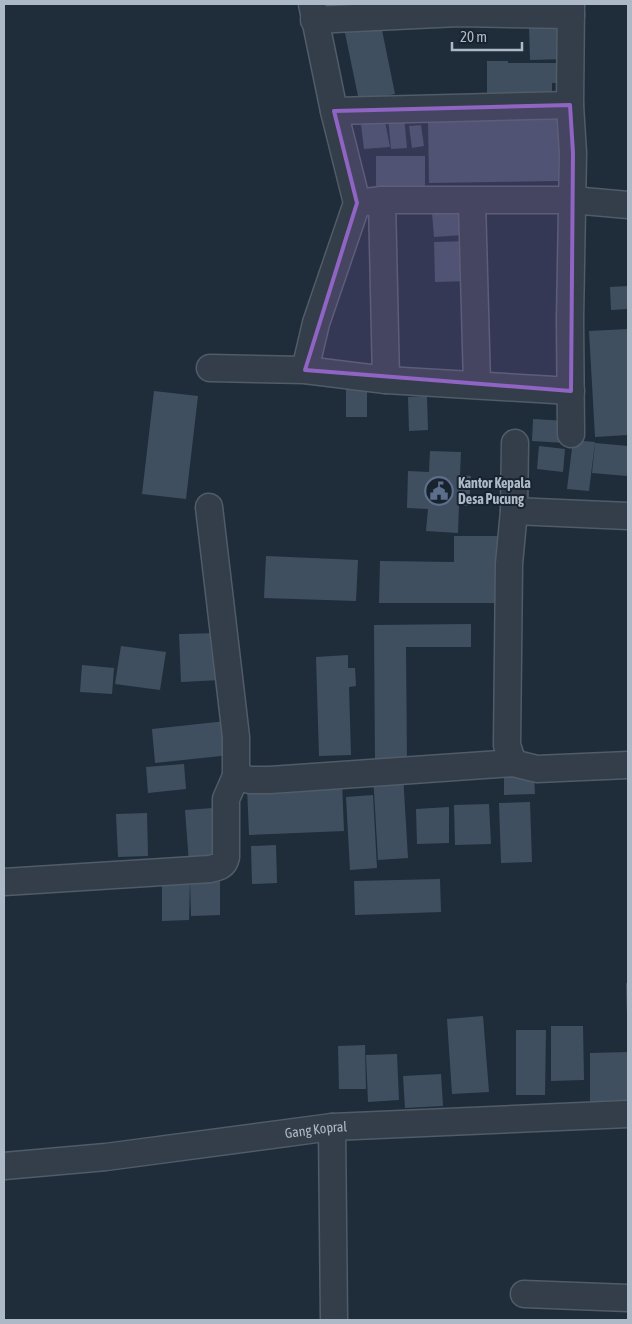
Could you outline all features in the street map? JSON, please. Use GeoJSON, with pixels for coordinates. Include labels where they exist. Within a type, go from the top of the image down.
{"type":"FeatureCollection","features":[{"type":"Feature","properties":{"kind":"street"},"geometry":{"type":"LineString","coordinates":[[305,370],[316,323],[357,203],[334,111],[313,12],[571,9],[570,105],[573,153],[571,434]]}},
{"type":"Feature","properties":{"kind":"street"},"geometry":{"type":"LineString","coordinates":[[334,111],[570,105]]}},
{"type":"Feature","properties":{"kind":"street"},"geometry":{"type":"LineString","coordinates":[[357,203],[382,200],[572,200],[628,205]]}},
{"type":"Feature","properties":{"kind":"street"},"geometry":{"type":"LineString","coordinates":[[382,200],[386,380]]}},
{"type":"Feature","properties":{"kind":"street"},"geometry":{"type":"LineString","coordinates":[[472,201],[477,384]]}},
{"type":"Feature","properties":{"kind":"street"},"geometry":{"type":"LineString","coordinates":[[210,368],[305,370],[386,380],[571,391]]}},
{"type":"Feature","properties":{"kind":"street"},"geometry":{"type":"LineString","coordinates":[[513,763],[507,745],[509,564],[514,511],[515,443]]}},
{"type":"Feature","properties":{"kind":"street"},"geometry":{"type":"LineString","coordinates":[[4,882],[210,869],[224,863],[226,857],[226,800],[236,776],[236,736],[209,507]]}},
{"type":"Feature","properties":{"kind":"street"},"geometry":{"type":"LineString","coordinates":[[514,511],[628,516]]}},
{"type":"Feature","properties":{"kind":"street"},"geometry":{"type":"LineString","coordinates":[[236,776],[250,780],[270,780],[513,763],[537,769],[628,765]]}},
{"type":"Feature","properties":{"kind":"street","name":"Gang Kopral"},"geometry":{"type":"LineString","coordinates":[[4,1166],[106,1157],[332,1127],[628,1114]]}},
{"type":"Feature","properties":{"kind":"street"},"geometry":{"type":"LineString","coordinates":[[332,1127],[334,1320]]}},
{"type":"Feature","properties":{"kind":"street"},"geometry":{"type":"LineString","coordinates":[[524,1294],[628,1298]]}},
{"type":"Feature","properties":{"kind":"highlighted area"},"geometry":{"type":"Polygon","coordinates":[[[570,105],[573,153],[571,391],[305,370],[357,203],[334,111],[570,105]]]}},
{"type":"Feature","properties":{"kind":"building"},"geometry":{"type":"Polygon","coordinates":[[[381,25],[395,94],[359,101],[345,33],[381,25]]]}},
{"type":"Feature","properties":{"kind":"building"},"geometry":{"type":"Polygon","coordinates":[[[566,25],[567,59],[530,60],[529,26],[566,25]]]}},
{"type":"Feature","properties":{"kind":"building"},"geometry":{"type":"Polygon","coordinates":[[[487,61],[560,63],[561,83],[552,83],[552,97],[487,95],[487,61]]]}},
{"type":"Feature","properties":{"kind":"building"},"geometry":{"type":"Polygon","coordinates":[[[384,116],[390,147],[364,149],[361,125],[365,124],[364,118],[384,116]]]}},
{"type":"Feature","properties":{"kind":"building"},"geometry":{"type":"Polygon","coordinates":[[[404,116],[407,148],[391,149],[388,118],[404,116]]]}},
{"type":"Feature","properties":{"kind":"building"},"geometry":{"type":"Polygon","coordinates":[[[561,118],[562,181],[429,183],[428,121],[561,118]]]}},
{"type":"Feature","properties":{"kind":"building"},"geometry":{"type":"Polygon","coordinates":[[[421,125],[424,146],[412,148],[409,126],[421,125]]]}},
{"type":"Feature","properties":{"kind":"building"},"geometry":{"type":"Polygon","coordinates":[[[376,156],[425,156],[425,190],[376,191],[376,156]]]}},
{"type":"Feature","properties":{"kind":"building"},"geometry":{"type":"Polygon","coordinates":[[[461,212],[463,235],[434,237],[432,213],[461,212]]]}},
{"type":"Feature","properties":{"kind":"building"},"geometry":{"type":"Polygon","coordinates":[[[468,241],[470,281],[435,282],[434,242],[468,241]]]}},
{"type":"Feature","properties":{"kind":"building"},"geometry":{"type":"Polygon","coordinates":[[[628,286],[628,309],[611,310],[610,287],[628,286]]]}},
{"type":"Feature","properties":{"kind":"building"},"geometry":{"type":"Polygon","coordinates":[[[628,329],[628,435],[595,437],[589,331],[628,329]]]}},
{"type":"Feature","properties":{"kind":"building"},"geometry":{"type":"Polygon","coordinates":[[[346,388],[367,389],[367,417],[346,417],[346,388]]]}},
{"type":"Feature","properties":{"kind":"building"},"geometry":{"type":"Polygon","coordinates":[[[154,391],[198,396],[186,499],[142,494],[154,391]]]}},
{"type":"Feature","properties":{"kind":"building"},"geometry":{"type":"Polygon","coordinates":[[[427,396],[428,430],[409,431],[408,397],[427,396]]]}},
{"type":"Feature","properties":{"kind":"building"},"geometry":{"type":"Polygon","coordinates":[[[533,419],[567,421],[565,443],[532,441],[533,419]]]}},
{"type":"Feature","properties":{"kind":"building"},"geometry":{"type":"Polygon","coordinates":[[[573,440],[595,442],[589,491],[567,489],[573,440]]]}},
{"type":"Feature","properties":{"kind":"building"},"geometry":{"type":"Polygon","coordinates":[[[595,443],[628,446],[627,476],[592,473],[595,443]]]}},
{"type":"Feature","properties":{"kind":"building"},"geometry":{"type":"Polygon","coordinates":[[[539,446],[565,449],[563,472],[537,469],[539,446]]]}},
{"type":"Feature","properties":{"kind":"building","name":"Kantor Kepala Desa Pucung"},"geometry":{"type":"Polygon","coordinates":[[[430,451],[461,452],[460,475],[471,476],[469,506],[459,505],[458,533],[426,531],[428,509],[407,508],[408,471],[429,472],[430,451]]]}},
{"type":"Feature","properties":{"kind":"building"},"geometry":{"type":"Polygon","coordinates":[[[454,536],[502,536],[501,603],[379,603],[380,561],[454,562],[454,536]]]}},
{"type":"Feature","properties":{"kind":"building"},"geometry":{"type":"Polygon","coordinates":[[[266,556],[358,560],[356,601],[264,598],[266,556]]]}},
{"type":"Feature","properties":{"kind":"building"},"geometry":{"type":"Polygon","coordinates":[[[471,624],[471,647],[406,647],[407,763],[375,764],[374,625],[471,624]]]}},
{"type":"Feature","properties":{"kind":"building"},"geometry":{"type":"Polygon","coordinates":[[[220,633],[221,680],[181,682],[179,634],[220,633]]]}},
{"type":"Feature","properties":{"kind":"building"},"geometry":{"type":"Polygon","coordinates":[[[121,646],[166,652],[160,690],[115,684],[121,646]]]}},
{"type":"Feature","properties":{"kind":"building"},"geometry":{"type":"Polygon","coordinates":[[[348,655],[348,668],[355,668],[356,686],[349,687],[351,755],[319,756],[316,657],[348,655]]]}},
{"type":"Feature","properties":{"kind":"building"},"geometry":{"type":"Polygon","coordinates":[[[82,665],[114,668],[112,694],[80,692],[82,665]]]}},
{"type":"Feature","properties":{"kind":"building"},"geometry":{"type":"Polygon","coordinates":[[[226,721],[230,755],[155,763],[152,729],[226,721]]]}},
{"type":"Feature","properties":{"kind":"building"},"geometry":{"type":"Polygon","coordinates":[[[184,764],[186,789],[148,793],[146,767],[184,764]]]}},
{"type":"Feature","properties":{"kind":"building"},"geometry":{"type":"Polygon","coordinates":[[[403,774],[408,858],[378,860],[373,775],[403,774]]]}},
{"type":"Feature","properties":{"kind":"building"},"geometry":{"type":"Polygon","coordinates":[[[534,774],[535,794],[504,795],[504,775],[534,774]]]}},
{"type":"Feature","properties":{"kind":"building"},"geometry":{"type":"Polygon","coordinates":[[[342,782],[344,831],[249,835],[247,787],[342,782]]]}},
{"type":"Feature","properties":{"kind":"building"},"geometry":{"type":"Polygon","coordinates":[[[373,795],[377,868],[350,870],[346,797],[373,795]]]}},
{"type":"Feature","properties":{"kind":"building"},"geometry":{"type":"Polygon","coordinates":[[[530,802],[532,862],[501,863],[499,803],[530,802]]]}},
{"type":"Feature","properties":{"kind":"building"},"geometry":{"type":"Polygon","coordinates":[[[489,804],[491,844],[455,845],[454,805],[489,804]]]}},
{"type":"Feature","properties":{"kind":"building"},"geometry":{"type":"Polygon","coordinates":[[[449,807],[449,843],[417,844],[416,809],[449,807]]]}},
{"type":"Feature","properties":{"kind":"building"},"geometry":{"type":"Polygon","coordinates":[[[213,808],[217,860],[189,863],[185,810],[213,808]]]}},
{"type":"Feature","properties":{"kind":"building"},"geometry":{"type":"Polygon","coordinates":[[[147,813],[148,856],[118,857],[116,814],[147,813]]]}},
{"type":"Feature","properties":{"kind":"building"},"geometry":{"type":"Polygon","coordinates":[[[276,845],[277,883],[252,884],[251,846],[276,845]]]}},
{"type":"Feature","properties":{"kind":"building"},"geometry":{"type":"Polygon","coordinates":[[[220,877],[220,915],[191,916],[190,878],[220,877]]]}},
{"type":"Feature","properties":{"kind":"building"},"geometry":{"type":"Polygon","coordinates":[[[440,879],[441,912],[355,915],[354,881],[440,879]]]}},
{"type":"Feature","properties":{"kind":"building"},"geometry":{"type":"Polygon","coordinates":[[[190,880],[189,920],[162,921],[162,881],[190,880]]]}},
{"type":"Feature","properties":{"kind":"building"},"geometry":{"type":"Polygon","coordinates":[[[626,983],[628,983],[628,1017],[627,1017],[626,983]]]}},
{"type":"Feature","properties":{"kind":"building"},"geometry":{"type":"Polygon","coordinates":[[[483,1016],[489,1092],[452,1094],[447,1019],[483,1016]]]}},
{"type":"Feature","properties":{"kind":"building"},"geometry":{"type":"Polygon","coordinates":[[[551,1026],[583,1026],[584,1080],[551,1081],[551,1026]]]}},
{"type":"Feature","properties":{"kind":"building"},"geometry":{"type":"Polygon","coordinates":[[[516,1030],[546,1030],[545,1095],[516,1095],[516,1030]]]}},
{"type":"Feature","properties":{"kind":"building"},"geometry":{"type":"Polygon","coordinates":[[[365,1045],[366,1089],[339,1089],[338,1046],[365,1045]]]}},
{"type":"Feature","properties":{"kind":"building"},"geometry":{"type":"Polygon","coordinates":[[[628,1052],[628,1107],[590,1107],[590,1053],[628,1052]]]}},
{"type":"Feature","properties":{"kind":"building"},"geometry":{"type":"Polygon","coordinates":[[[397,1054],[399,1100],[368,1102],[366,1055],[397,1054]]]}},
{"type":"Feature","properties":{"kind":"building"},"geometry":{"type":"Polygon","coordinates":[[[441,1074],[443,1106],[405,1108],[403,1076],[441,1074]]]}},
{"type":"Feature","properties":{"kind":"place","name":"Kantor Kepala Desa Pucung"},"geometry":{"type":"Point","coordinates":[439,491]}}]}
